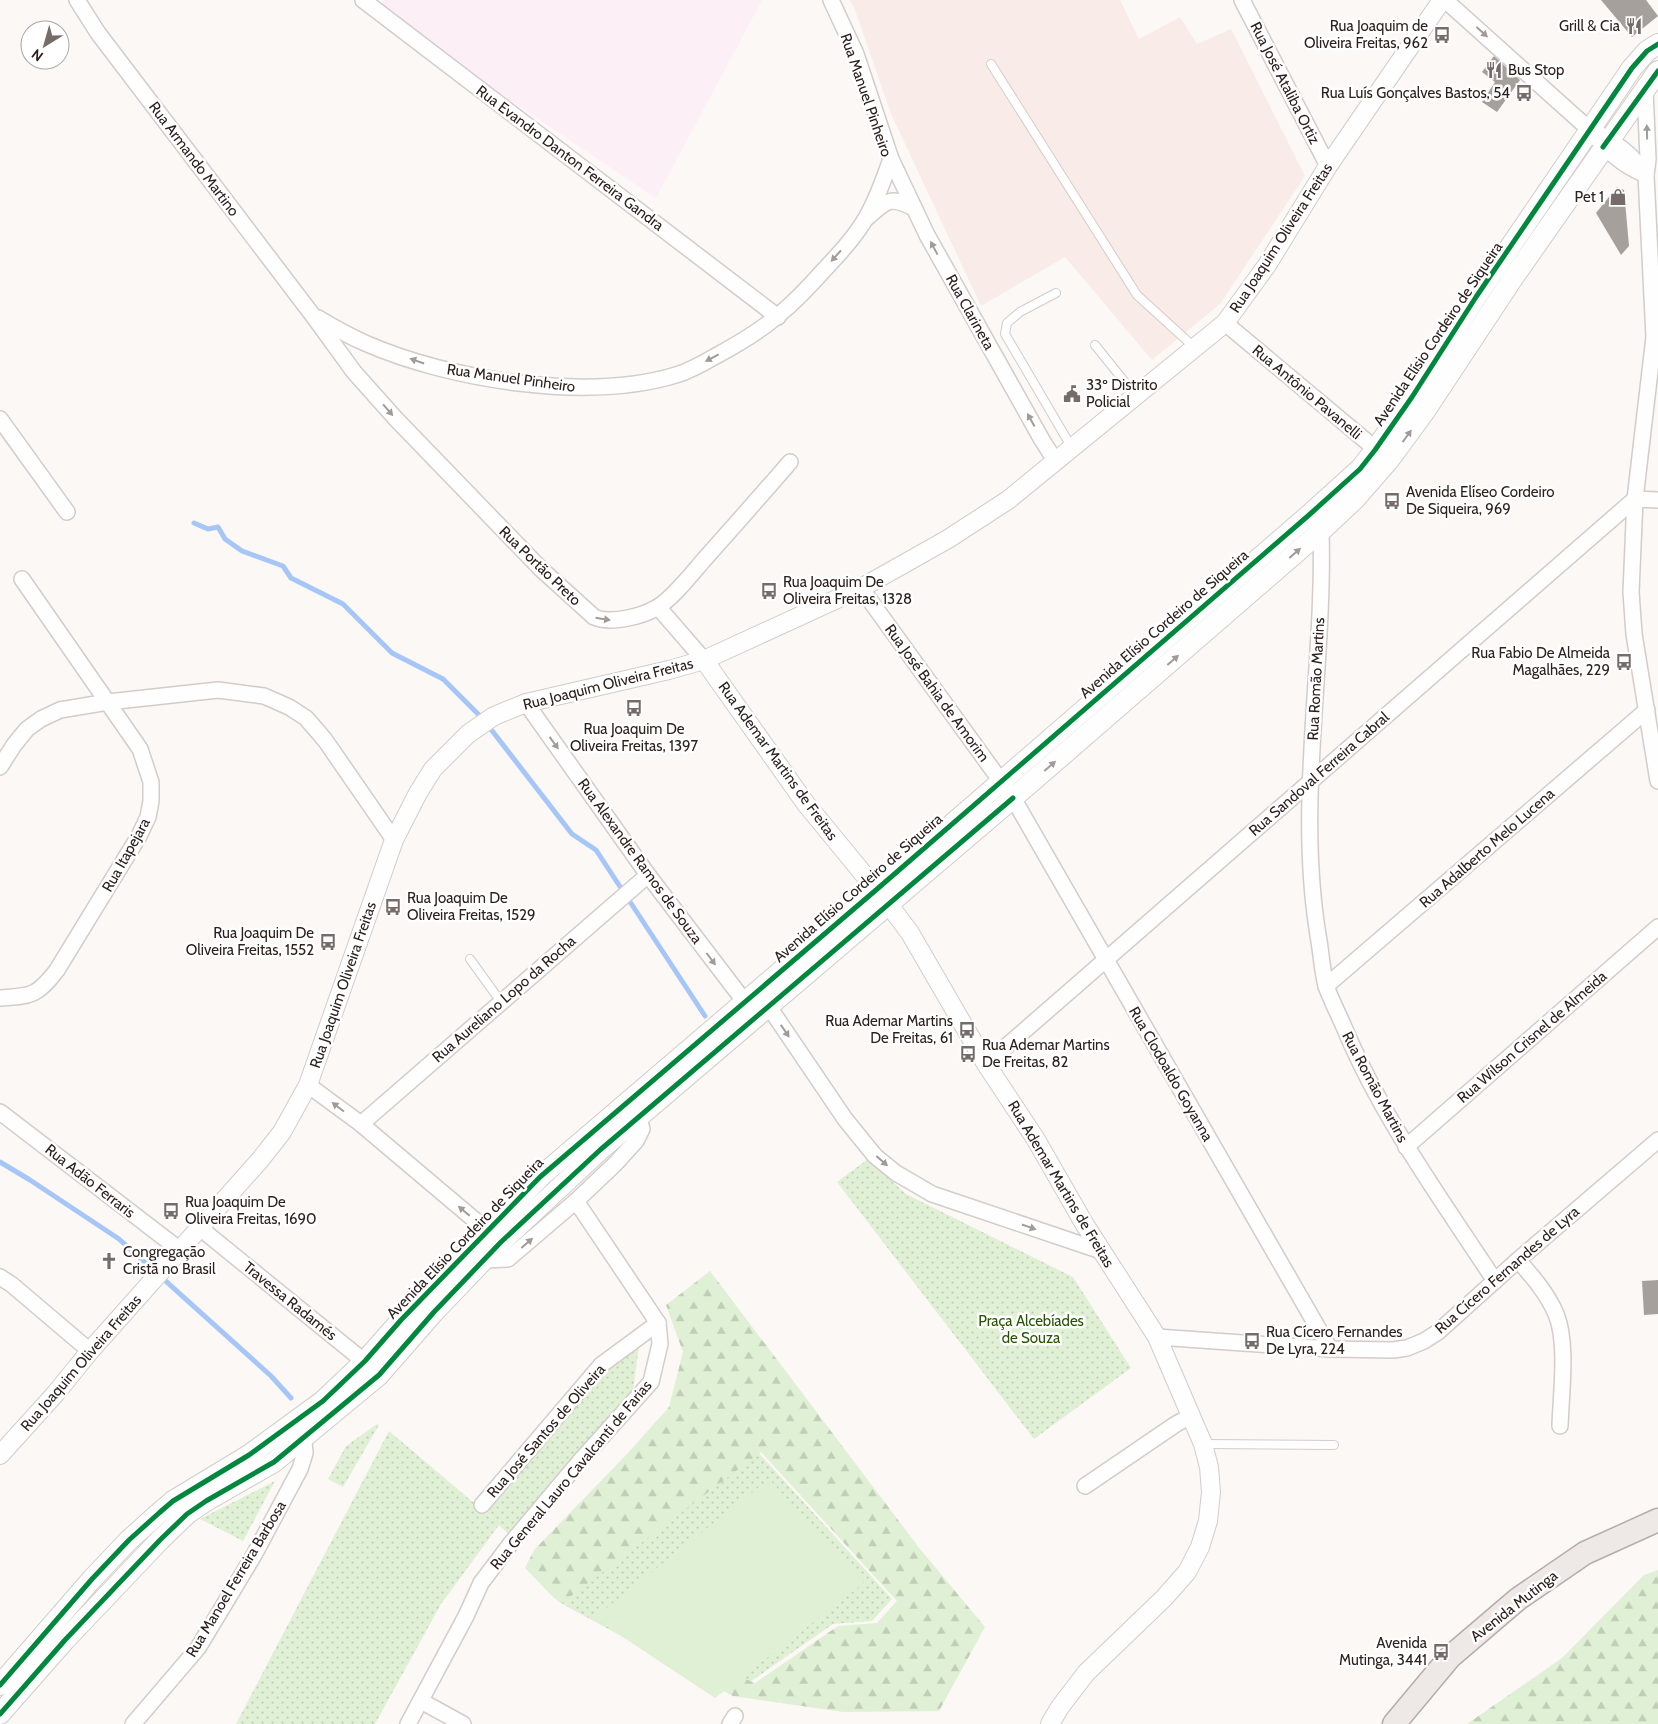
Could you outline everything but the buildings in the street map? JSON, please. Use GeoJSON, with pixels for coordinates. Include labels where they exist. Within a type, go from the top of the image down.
{"type":"FeatureCollection","features":[{"type":"Feature","properties":{"kind":"main road","name":"Avenida Elísio Cordeiro de Siqueira"},"geometry":{"type":"LineString","coordinates":[[0,1714],[65,1640],[182,1518],[206,1501],[274,1462],[302,1428],[434,1312],[484,1260],[494,1237],[540,1177],[757,1004],[883,897],[1013,798],[1321,531],[1355,499],[1382,455],[1412,397],[1476,297],[1632,68],[1647,51],[1658,44]]}},
{"type":"Feature","properties":{"kind":"main road","name":"Avenida Elísio Cordeiro de Siqueira"},"geometry":{"type":"LineString","coordinates":[[883,897],[1001,782],[1360,469],[1382,455],[1425,411],[1606,142],[1658,71]]}},
{"type":"Feature","properties":{"kind":"main road","name":"Avenida Elísio Cordeiro de Siqueira"},"geometry":{"type":"LineString","coordinates":[[372,1368],[401,1320],[494,1237],[565,1181],[638,1117],[757,1004]]}},
{"type":"Feature","properties":{"kind":"main road","name":"Avenida Elísio Cordeiro de Siqueira"},"geometry":{"type":"LineString","coordinates":[[0,1685],[92,1579],[129,1540],[173,1501],[249,1455],[302,1428]]}},
{"type":"Feature","properties":{"kind":"main road","name":"Avenida Mutinga"},"geometry":{"type":"LineString","coordinates":[[1394,1724],[1450,1657],[1518,1599],[1585,1553],[1658,1520]]}},
{"type":"Feature","properties":{"kind":"street","name":"Rua Armando Martino"},"geometry":{"type":"LineString","coordinates":[[76,0],[98,32],[314,317]]}},
{"type":"Feature","properties":{"kind":"street","name":"Rua Evandro Danton Ferreira Gandra"},"geometry":{"type":"LineString","coordinates":[[363,0],[778,316]]}},
{"type":"Feature","properties":{"kind":"street","name":"Rua Manuel Pinheiro"},"geometry":{"type":"LineString","coordinates":[[831,0],[856,54],[891,159],[866,218]]}},
{"type":"Feature","properties":{"kind":"street","name":"Rua José Ataliba Ortiz"},"geometry":{"type":"LineString","coordinates":[[1242,0],[1328,166]]}},
{"type":"Feature","properties":{"kind":"street","name":"Rua Joaquim Oliveira Freitas"},"geometry":{"type":"LineString","coordinates":[[0,1455],[56,1394],[90,1350],[260,1160],[282,1132],[308,1085],[394,840],[418,793],[433,769],[479,725],[519,705],[704,660],[861,588],[980,520],[1008,500],[1225,323],[1267,266],[1328,166],[1444,0]]}},
{"type":"Feature","properties":{"kind":"street"},"geometry":{"type":"LineString","coordinates":[[1444,0],[1590,130],[1606,142],[1629,169],[1646,175]]}},
{"type":"Feature","properties":{"kind":"street"},"geometry":{"type":"LineString","coordinates":[[1645,89],[1648,159],[1646,175],[1656,337],[1635,499],[1631,592],[1634,634],[1657,772]]}},
{"type":"Feature","properties":{"kind":"street","name":"Rua Clarineta"},"geometry":{"type":"LineString","coordinates":[[891,159],[949,275],[1056,462]]}},
{"type":"Feature","properties":{"kind":"street","name":"Rua Manuel Pinheiro"},"geometry":{"type":"LineString","coordinates":[[314,317],[365,343],[446,371],[539,385],[582,388],[633,385],[677,375],[746,340],[778,316],[808,287],[845,246],[866,218],[881,205],[892,200],[900,201],[914,208]]}},
{"type":"Feature","properties":{"kind":"street","name":"Rua Portão Preto"},"geometry":{"type":"LineString","coordinates":[[314,317],[354,372],[396,419],[534,562],[563,590],[599,620],[615,620],[647,612],[658,607],[683,583],[790,462]]}},
{"type":"Feature","properties":{"kind":"street","name":"Rua Antônio Pavanelli"},"geometry":{"type":"LineString","coordinates":[[1225,323],[1382,455]]}},
{"type":"Feature","properties":{"kind":"street"},"geometry":{"type":"LineString","coordinates":[[354,372],[354,359],[358,350],[365,343]]}},
{"type":"Feature","properties":{"kind":"street"},"geometry":{"type":"LineString","coordinates":[[0,419],[67,512]]}},
{"type":"Feature","properties":{"kind":"street"},"geometry":{"type":"LineString","coordinates":[[1635,499],[1658,500]]}},
{"type":"Feature","properties":{"kind":"street","name":"Rua Sandoval Ferreira Cabral"},"geometry":{"type":"LineString","coordinates":[[986,1064],[1635,499]]}},
{"type":"Feature","properties":{"kind":"street"},"geometry":{"type":"LineString","coordinates":[[1309,515],[1321,531]]}},
{"type":"Feature","properties":{"kind":"street","name":"Rua Romão Martins"},"geometry":{"type":"LineString","coordinates":[[1321,531],[1322,586],[1310,781],[1310,860],[1314,909],[1326,986],[1357,1059],[1406,1147],[1495,1281]]}},
{"type":"Feature","properties":{"kind":"street","name":"Rua Itapejara"},"geometry":{"type":"LineString","coordinates":[[0,998],[31,995],[45,986],[110,886],[148,817],[151,800],[151,782],[140,748],[22,579]]}},
{"type":"Feature","properties":{"kind":"street","name":"Rua José Bahia de Amorim"},"geometry":{"type":"LineString","coordinates":[[861,588],[1013,798]]}},
{"type":"Feature","properties":{"kind":"street"},"geometry":{"type":"LineString","coordinates":[[658,607],[704,660]]}},
{"type":"Feature","properties":{"kind":"street","name":"Rua Ademar Martins de Freitas"},"geometry":{"type":"LineString","coordinates":[[704,660],[806,804],[883,897],[910,933],[986,1064],[1035,1138],[1100,1251],[1157,1337],[1192,1416],[1210,1468],[1211,1492],[1209,1511],[1200,1547],[1187,1572],[1164,1598],[1086,1673],[1050,1724]]}},
{"type":"Feature","properties":{"kind":"street"},"geometry":{"type":"LineString","coordinates":[[0,767],[14,744],[27,729],[41,719],[60,710],[108,702],[218,690],[264,696],[289,707],[306,718],[325,740],[394,840]]}},
{"type":"Feature","properties":{"kind":"street","name":"Rua Alexandre Ramos de Souza"},"geometry":{"type":"LineString","coordinates":[[519,705],[643,879],[757,1004],[845,1119],[876,1156],[896,1173],[932,1194],[1100,1251]]}},
{"type":"Feature","properties":{"kind":"street","name":"Rua Adalberto Melo Lucena"},"geometry":{"type":"LineString","coordinates":[[1326,986],[1647,710]]}},
{"type":"Feature","properties":{"kind":"street","name":"Rua Clodoaldo Goyanna"},"geometry":{"type":"LineString","coordinates":[[1013,798],[1330,1349]]}},
{"type":"Feature","properties":{"kind":"street","name":"Rua Aureliano Lopo da Rocha"},"geometry":{"type":"LineString","coordinates":[[360,1124],[643,879]]}},
{"type":"Feature","properties":{"kind":"street","name":"Rua Wilson Crisnel de Almeida"},"geometry":{"type":"LineString","coordinates":[[1406,1147],[1658,927]]}},
{"type":"Feature","properties":{"kind":"street"},"geometry":{"type":"LineString","coordinates":[[308,1085],[360,1124],[494,1237]]}},
{"type":"Feature","properties":{"kind":"street","name":"Rua Adão Ferraris"},"geometry":{"type":"LineString","coordinates":[[0,1112],[180,1250]]}},
{"type":"Feature","properties":{"kind":"street"},"geometry":{"type":"LineString","coordinates":[[484,1260],[508,1259],[576,1201],[636,1141],[642,1129],[638,1117]]}},
{"type":"Feature","properties":{"kind":"street","name":"Rua Cícero Fernandes de Lyra"},"geometry":{"type":"LineString","coordinates":[[1157,1337],[1330,1349],[1393,1350],[1407,1348],[1424,1341],[1438,1332],[1518,1260],[1658,1140]]}},
{"type":"Feature","properties":{"kind":"street"},"geometry":{"type":"LineString","coordinates":[[576,1201],[658,1323]]}},
{"type":"Feature","properties":{"kind":"street"},"geometry":{"type":"LineString","coordinates":[[1062,1238],[1085,1225]]}},
{"type":"Feature","properties":{"kind":"street","name":"Travessa Radamés"},"geometry":{"type":"LineString","coordinates":[[200,1228],[372,1368]]}},
{"type":"Feature","properties":{"kind":"street"},"geometry":{"type":"LineString","coordinates":[[1518,1260],[1536,1281],[1556,1315],[1562,1341],[1560,1426]]}},
{"type":"Feature","properties":{"kind":"street"},"geometry":{"type":"LineString","coordinates":[[0,1277],[90,1350]]}},
{"type":"Feature","properties":{"kind":"street","name":"Rua José Santos de Oliveira"},"geometry":{"type":"LineString","coordinates":[[482,1505],[601,1366],[658,1323]]}},
{"type":"Feature","properties":{"kind":"street","name":"Rua General Lauro Cavalcanti de Farias"},"geometry":{"type":"LineString","coordinates":[[408,1724],[466,1616],[481,1583],[512,1542],[651,1382],[660,1344],[658,1323]]}},
{"type":"Feature","properties":{"kind":"street"},"geometry":{"type":"LineString","coordinates":[[1085,1486],[1176,1424],[1192,1416]]}},
{"type":"Feature","properties":{"kind":"street","name":"Rua Manoel Ferreira Barbosa"},"geometry":{"type":"LineString","coordinates":[[133,1724],[198,1648],[254,1555],[300,1469],[305,1453],[302,1428]]}},
{"type":"Feature","properties":{"kind":"street"},"geometry":{"type":"LineString","coordinates":[[421,1701],[463,1724]]}},
{"type":"Feature","properties":{"kind":"lane"},"geometry":{"type":"LineString","coordinates":[[991,64],[1137,295],[1195,348]]}},
{"type":"Feature","properties":{"kind":"lane"},"geometry":{"type":"LineString","coordinates":[[1056,293],[1020,312],[1007,323],[1005,334],[1073,448]]}},
{"type":"Feature","properties":{"kind":"lane"},"geometry":{"type":"LineString","coordinates":[[1095,345],[1136,396]]}},
{"type":"Feature","properties":{"kind":"lane"},"geometry":{"type":"LineString","coordinates":[[470,959],[501,1002]]}},
{"type":"Feature","properties":{"kind":"lane"},"geometry":{"type":"LineString","coordinates":[[1202,1444],[1334,1445]]}},
{"type":"Feature","properties":{"kind":"shaded area"},"geometry":{"type":"Polygon","coordinates":[[[384,0],[762,0],[656,198],[377,11],[384,0]]]}},
{"type":"Feature","properties":{"kind":"shaded area"},"geometry":{"type":"Polygon","coordinates":[[[849,0],[1120,0],[1139,39],[1180,17],[1197,44],[1231,29],[1305,176],[1220,304],[1152,360],[1065,257],[981,306],[891,114],[854,7],[849,0]]]}},
{"type":"Feature","properties":{"kind":"green space","name":"Praça Alcebíades de Souza"},"geometry":{"type":"Polygon","coordinates":[[[868,1159],[906,1194],[1073,1277],[1131,1368],[1034,1439],[837,1182],[868,1159]]]}},
{"type":"Feature","properties":{"kind":"green space"},"geometry":{"type":"Polygon","coordinates":[[[710,1271],[920,1549],[985,1627],[939,1711],[843,1712],[733,1696],[705,1681],[724,1670],[755,1683],[838,1626],[877,1623],[897,1601],[761,1452],[562,1603],[554,1598],[525,1568],[534,1550],[627,1454],[669,1407],[683,1352],[666,1305],[710,1271]]]}},
{"type":"Feature","properties":{"kind":"green space"},"geometry":{"type":"Polygon","coordinates":[[[640,1339],[633,1391],[513,1538],[499,1525],[441,1604],[375,1724],[236,1724],[389,1431],[493,1519],[485,1511],[604,1368],[640,1339]]]}},
{"type":"Feature","properties":{"kind":"green space"},"geometry":{"type":"Polygon","coordinates":[[[377,1424],[379,1425],[343,1487],[328,1479],[346,1446],[377,1424]]]}},
{"type":"Feature","properties":{"kind":"green space"},"geometry":{"type":"Polygon","coordinates":[[[756,1450],[892,1599],[872,1621],[833,1624],[750,1682],[700,1679],[557,1601],[756,1450]]]}},
{"type":"Feature","properties":{"kind":"green space"},"geometry":{"type":"Polygon","coordinates":[[[769,1479],[864,1583],[715,1698],[594,1618],[769,1479]]]}},
{"type":"Feature","properties":{"kind":"green space"},"geometry":{"type":"Polygon","coordinates":[[[275,1481],[243,1541],[200,1519],[275,1481]]]}},
{"type":"Feature","properties":{"kind":"green space"},"geometry":{"type":"Polygon","coordinates":[[[1658,1570],[1658,1724],[1467,1724],[1562,1658],[1644,1575],[1658,1570]]]}},
{"type":"Feature","properties":{"kind":"waterway"},"geometry":{"type":"LineString","coordinates":[[194,523],[208,529],[218,527],[225,539],[242,551],[283,566],[291,578],[343,604],[392,653],[443,679],[483,719],[572,834],[596,850],[705,1016]]}},
{"type":"Feature","properties":{"kind":"waterway"},"geometry":{"type":"LineString","coordinates":[[0,1162],[119,1239],[271,1376],[291,1398]]}},
{"type":"Feature","properties":{"kind":"cycle path"},"geometry":{"type":"LineString","coordinates":[[0,1685],[92,1579],[129,1540],[159,1513],[173,1501],[249,1455],[323,1401],[365,1361],[401,1320],[540,1177],[876,890],[1360,469],[1412,397],[1476,297],[1632,68],[1647,51],[1658,44]]}},
{"type":"Feature","properties":{"kind":"cycle path"},"geometry":{"type":"LineString","coordinates":[[1603,147],[1658,71]]}},
{"type":"Feature","properties":{"kind":"cycle path"},"geometry":{"type":"LineString","coordinates":[[0,1714],[65,1640],[187,1514],[274,1462],[379,1375],[434,1312],[501,1242],[600,1150],[1013,798]]}},
{"type":"Feature","properties":{"kind":"place","name":"Grill & Cia"},"geometry":{"type":"Point","coordinates":[1634,26]}},
{"type":"Feature","properties":{"kind":"place","name":"Rua Joaquim de Oliveira Freitas, 962"},"geometry":{"type":"Point","coordinates":[1442,35]}},
{"type":"Feature","properties":{"kind":"place","name":"Bus Stop"},"geometry":{"type":"Point","coordinates":[1494,70]}},
{"type":"Feature","properties":{"kind":"place","name":"Rua Luís Gonçalves Bastos, 54"},"geometry":{"type":"Point","coordinates":[1524,93]}},
{"type":"Feature","properties":{"kind":"place","name":"Pet 1"},"geometry":{"type":"Point","coordinates":[1618,197]}},
{"type":"Feature","properties":{"kind":"place","name":"33º Distrito Policial"},"geometry":{"type":"Point","coordinates":[1072,394]}},
{"type":"Feature","properties":{"kind":"place","name":"Avenida Elíseo Cordeiro De Siqueira, 969"},"geometry":{"type":"Point","coordinates":[1392,501]}},
{"type":"Feature","properties":{"kind":"place","name":"Rua Joaquim De Oliveira Freitas, 1328"},"geometry":{"type":"Point","coordinates":[769,591]}},
{"type":"Feature","properties":{"kind":"place","name":"Rua Fabio De Almeida Magalhães, 229"},"geometry":{"type":"Point","coordinates":[1624,662]}},
{"type":"Feature","properties":{"kind":"place","name":"Rua Joaquim De Oliveira Freitas, 1397"},"geometry":{"type":"Point","coordinates":[634,708]}},
{"type":"Feature","properties":{"kind":"place","name":"Rua Joaquim De Oliveira Freitas, 1529"},"geometry":{"type":"Point","coordinates":[393,907]}},
{"type":"Feature","properties":{"kind":"place","name":"Rua Joaquim De Oliveira Freitas, 1552"},"geometry":{"type":"Point","coordinates":[328,942]}},
{"type":"Feature","properties":{"kind":"place","name":"Rua Ademar Martins De Freitas, 61"},"geometry":{"type":"Point","coordinates":[967,1030]}},
{"type":"Feature","properties":{"kind":"place","name":"Rua Ademar Martins De Freitas, 82"},"geometry":{"type":"Point","coordinates":[968,1054]}},
{"type":"Feature","properties":{"kind":"place","name":"Rua Joaquim De Oliveira Freitas, 1690"},"geometry":{"type":"Point","coordinates":[171,1211]}},
{"type":"Feature","properties":{"kind":"place","name":"Congregação Cristã no Brasil"},"geometry":{"type":"Point","coordinates":[109,1261]}},
{"type":"Feature","properties":{"kind":"place","name":"Rua Cícero Fernandes De Lyra, 224"},"geometry":{"type":"Point","coordinates":[1252,1341]}},
{"type":"Feature","properties":{"kind":"place","name":"Avenida Mutinga, 3441"},"geometry":{"type":"Point","coordinates":[1441,1652]}}]}
